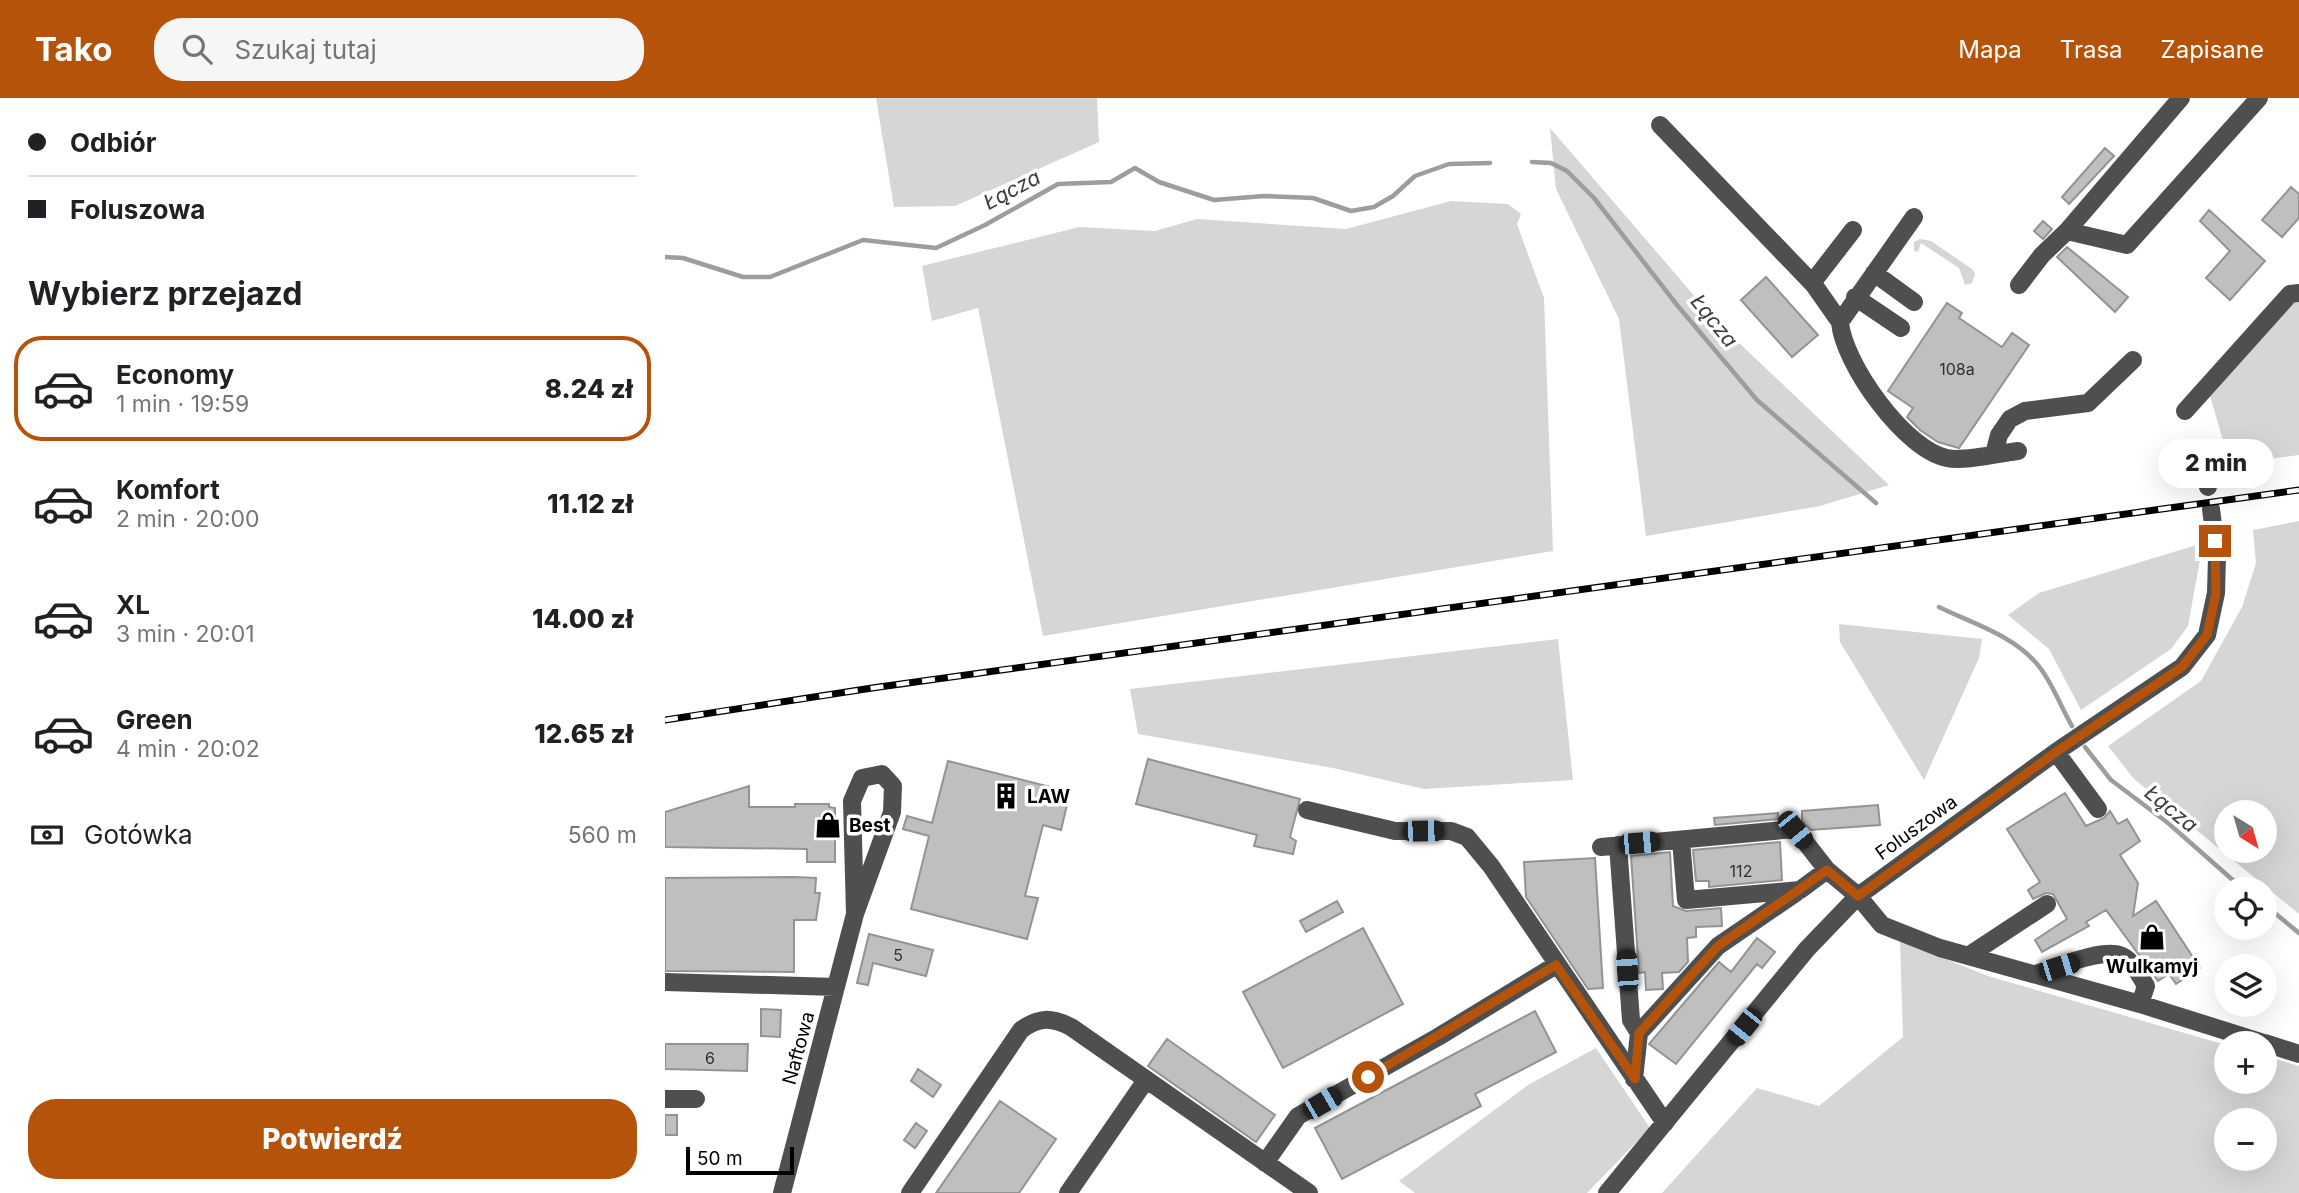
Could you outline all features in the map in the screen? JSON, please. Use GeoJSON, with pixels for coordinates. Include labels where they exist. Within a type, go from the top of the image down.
{"type":"FeatureCollection","features":[{"type":"Feature","properties":{"kind":"street"},"geometry":{"type":"LineString","coordinates":[[2019,285],[2042,255],[2067,231],[2181,98]]}},
{"type":"Feature","properties":{"kind":"street"},"geometry":{"type":"LineString","coordinates":[[2067,231],[2127,245],[2259,98]]}},
{"type":"Feature","properties":{"kind":"street"},"geometry":{"type":"LineString","coordinates":[[1660,125],[1812,283],[1840,322],[1841,337],[1850,359],[1903,429],[1932,452],[1948,459],[2018,451]]}},
{"type":"Feature","properties":{"kind":"street"},"geometry":{"type":"LineString","coordinates":[[1840,322],[1855,297],[1914,217]]}},
{"type":"Feature","properties":{"kind":"street"},"geometry":{"type":"LineString","coordinates":[[1812,283],[1853,230]]}},
{"type":"Feature","properties":{"kind":"street"},"geometry":{"type":"LineString","coordinates":[[1874,273],[1914,302]]}},
{"type":"Feature","properties":{"kind":"street"},"geometry":{"type":"LineString","coordinates":[[2185,411],[2290,294],[2299,293]]}},
{"type":"Feature","properties":{"kind":"street"},"geometry":{"type":"LineString","coordinates":[[1855,297],[1901,328]]}},
{"type":"Feature","properties":{"kind":"street"},"geometry":{"type":"LineString","coordinates":[[1994,454],[1999,435],[2010,419],[2025,411],[2088,402],[2133,360]]}},
{"type":"Feature","properties":{"kind":"street"},"geometry":{"type":"LineString","coordinates":[[2203,464],[2208,487]]}},
{"type":"Feature","properties":{"kind":"street","name":"Foluszowa"},"geometry":{"type":"LineString","coordinates":[[1607,1193],[1807,950],[1858,896],[2056,752],[2182,667],[2207,635],[2216,593],[2217,556],[2211,509]]}},
{"type":"Feature","properties":{"kind":"street"},"geometry":{"type":"LineString","coordinates":[[2056,752],[2098,809]]}},
{"type":"Feature","properties":{"kind":"street","name":"Naftowa"},"geometry":{"type":"LineString","coordinates":[[782,1193],[855,914],[892,812],[894,786],[882,774],[862,778],[852,801],[855,914]]}},
{"type":"Feature","properties":{"kind":"street"},"geometry":{"type":"LineString","coordinates":[[1307,810],[1395,831],[1451,831],[1467,838],[1491,866],[1665,1123]]}},
{"type":"Feature","properties":{"kind":"street"},"geometry":{"type":"LineString","coordinates":[[1635,1079],[1639,1033],[1631,1020],[1610,846],[1795,830],[1827,870],[1858,896],[1882,925],[1940,948],[1971,954],[2226,1031]]}},
{"type":"Feature","properties":{"kind":"street"},"geometry":{"type":"LineString","coordinates":[[1681,840],[1686,900],[1800,890]]}},
{"type":"Feature","properties":{"kind":"street"},"geometry":{"type":"LineString","coordinates":[[1639,1033],[1718,946],[1827,870]]}},
{"type":"Feature","properties":{"kind":"street"},"geometry":{"type":"LineString","coordinates":[[1971,954],[2047,904]]}},
{"type":"Feature","properties":{"kind":"street"},"geometry":{"type":"LineString","coordinates":[[2035,974],[2109,953],[2123,956],[2132,964],[2146,986],[2140,1004]]}},
{"type":"Feature","properties":{"kind":"street"},"geometry":{"type":"LineString","coordinates":[[1265,1163],[1298,1116],[1438,1037],[1556,965]]}},
{"type":"Feature","properties":{"kind":"street"},"geometry":{"type":"LineString","coordinates":[[665,982],[836,987]]}},
{"type":"Feature","properties":{"kind":"street"},"geometry":{"type":"LineString","coordinates":[[910,1193],[1021,1030],[1043,1018],[1058,1021],[1309,1193]]}},
{"type":"Feature","properties":{"kind":"street"},"geometry":{"type":"LineString","coordinates":[[2277,1047],[2299,1054]]}},
{"type":"Feature","properties":{"kind":"street"},"geometry":{"type":"LineString","coordinates":[[1068,1193],[1146,1080]]}},
{"type":"Feature","properties":{"kind":"street"},"geometry":{"type":"LineString","coordinates":[[665,1099],[696,1098]]}},
{"type":"Feature","properties":{"kind":"shaded area"},"geometry":{"type":"Polygon","coordinates":[[[876,98],[1097,98],[1099,142],[955,206],[894,207],[876,98]]]}},
{"type":"Feature","properties":{"kind":"shaded area"},"geometry":{"type":"Polygon","coordinates":[[[1550,128],[1716,321],[1889,485],[1820,506],[1646,536],[1619,319],[1556,189],[1550,128]]]}},
{"type":"Feature","properties":{"kind":"shaded area"},"geometry":{"type":"Polygon","coordinates":[[[1451,201],[1508,204],[1521,214],[1517,224],[1544,298],[1553,551],[1043,636],[978,308],[932,321],[922,266],[1079,227],[1155,231],[1197,219],[1346,229],[1451,201]]]}},
{"type":"Feature","properties":{"kind":"shaded area"},"geometry":{"type":"Polygon","coordinates":[[[1920,239],[1931,241],[1972,269],[1975,274],[1972,283],[1965,285],[1959,268],[1921,243],[1918,252],[1914,251],[1914,242],[1920,239]]]}},
{"type":"Feature","properties":{"kind":"shaded area"},"geometry":{"type":"Polygon","coordinates":[[[2289,300],[2299,300],[2299,455],[2230,464],[2208,389],[2289,300]]]}},
{"type":"Feature","properties":{"kind":"shaded area"},"geometry":{"type":"Polygon","coordinates":[[[2299,521],[2299,914],[2277,896],[2277,877],[2254,877],[2237,863],[2277,863],[2277,800],[2214,800],[2214,844],[2134,779],[2108,746],[2201,681],[2242,607],[2256,563],[2253,530],[2299,521]]]}},
{"type":"Feature","properties":{"kind":"shaded area"},"geometry":{"type":"Polygon","coordinates":[[[2203,543],[2188,626],[2171,649],[2081,710],[2049,649],[2008,615],[2039,593],[2203,543]]]}},
{"type":"Feature","properties":{"kind":"shaded area"},"geometry":{"type":"Polygon","coordinates":[[[1839,624],[1982,639],[1979,658],[1924,780],[1840,642],[1839,624]]]}},
{"type":"Feature","properties":{"kind":"shaded area"},"geometry":{"type":"Polygon","coordinates":[[[1558,639],[1573,780],[1424,789],[1333,768],[1138,734],[1130,689],[1558,639]]]}},
{"type":"Feature","properties":{"kind":"shaded area"},"geometry":{"type":"Polygon","coordinates":[[[1900,941],[1988,976],[2214,1042],[2214,1094],[2277,1094],[2277,1060],[2299,1066],[2299,1193],[1662,1193],[1757,1088],[1819,1106],[1903,1037],[1900,941]]]}},
{"type":"Feature","properties":{"kind":"shaded area"},"geometry":{"type":"Polygon","coordinates":[[[1596,1048],[1650,1128],[1587,1193],[1415,1193],[1399,1181],[1528,1085],[1596,1048]]]}},
{"type":"Feature","properties":{"kind":"building"},"geometry":{"type":"Polygon","coordinates":[[[2105,148],[2114,156],[2069,204],[2062,197],[2105,148]]]}},
{"type":"Feature","properties":{"kind":"building"},"geometry":{"type":"Polygon","coordinates":[[[2291,187],[2299,194],[2299,218],[2282,237],[2262,220],[2291,187]]]}},
{"type":"Feature","properties":{"kind":"building"},"geometry":{"type":"Polygon","coordinates":[[[2209,210],[2265,261],[2230,300],[2206,278],[2230,251],[2200,221],[2209,210]]]}},
{"type":"Feature","properties":{"kind":"building"},"geometry":{"type":"Polygon","coordinates":[[[2043,221],[2052,229],[2043,239],[2034,231],[2043,221]]]}},
{"type":"Feature","properties":{"kind":"building"},"geometry":{"type":"Polygon","coordinates":[[[2067,247],[2128,297],[2115,312],[2057,257],[2067,247]]]}},
{"type":"Feature","properties":{"kind":"building"},"geometry":{"type":"Polygon","coordinates":[[[1766,277],[1818,335],[1792,357],[1741,300],[1766,277]]]}},
{"type":"Feature","properties":{"kind":"building"},"geometry":{"type":"Polygon","coordinates":[[[1947,303],[1962,313],[1959,318],[2002,347],[2012,333],[2029,345],[1959,448],[1938,442],[1920,430],[1907,417],[1913,408],[1888,391],[1947,303]]]}},
{"type":"Feature","properties":{"kind":"building"},"geometry":{"type":"Polygon","coordinates":[[[1148,759],[1300,799],[1290,837],[1296,841],[1293,854],[1254,846],[1257,835],[1136,804],[1148,759]]]}},
{"type":"Feature","properties":{"kind":"building"},"geometry":{"type":"Polygon","coordinates":[[[948,761],[1070,792],[1061,830],[1043,825],[1025,896],[1038,898],[1027,939],[911,909],[929,836],[903,829],[907,816],[932,823],[948,761]]]}},
{"type":"Feature","properties":{"kind":"building"},"geometry":{"type":"Polygon","coordinates":[[[749,786],[749,807],[829,804],[829,807],[835,808],[835,862],[807,862],[807,849],[665,847],[665,812],[749,786]]]}},
{"type":"Feature","properties":{"kind":"building"},"geometry":{"type":"Polygon","coordinates":[[[2065,793],[2086,826],[2104,818],[2110,811],[2118,824],[2127,819],[2140,841],[2120,855],[2138,883],[2133,916],[2156,901],[2200,968],[2176,984],[2169,974],[2158,981],[2106,910],[2086,922],[2089,926],[2042,952],[2035,940],[2067,919],[2053,894],[2046,893],[2033,899],[2028,890],[2040,882],[2007,829],[2065,793]]]}},
{"type":"Feature","properties":{"kind":"building"},"geometry":{"type":"Polygon","coordinates":[[[1878,805],[1880,825],[1810,830],[1802,821],[1802,811],[1878,805]]]}},
{"type":"Feature","properties":{"kind":"building"},"geometry":{"type":"Polygon","coordinates":[[[1778,813],[1778,819],[1715,825],[1714,818],[1778,813]]]}},
{"type":"Feature","properties":{"kind":"building"},"geometry":{"type":"Polygon","coordinates":[[[1780,842],[1782,880],[1709,887],[1709,881],[1696,881],[1693,850],[1780,842]]]}},
{"type":"Feature","properties":{"kind":"building"},"geometry":{"type":"Polygon","coordinates":[[[1670,852],[1673,906],[1686,911],[1721,908],[1722,926],[1696,927],[1696,937],[1687,938],[1688,962],[1679,972],[1662,973],[1663,989],[1646,990],[1645,972],[1639,973],[1631,856],[1670,852]]]}},
{"type":"Feature","properties":{"kind":"building"},"geometry":{"type":"Polygon","coordinates":[[[1595,858],[1603,988],[1588,989],[1526,897],[1524,862],[1595,858]]]}},
{"type":"Feature","properties":{"kind":"building"},"geometry":{"type":"Polygon","coordinates":[[[665,878],[816,878],[815,893],[820,893],[816,920],[794,920],[794,972],[665,971],[665,878]]]}},
{"type":"Feature","properties":{"kind":"building"},"geometry":{"type":"Polygon","coordinates":[[[1337,901],[1343,912],[1306,932],[1300,921],[1337,901]]]}},
{"type":"Feature","properties":{"kind":"building"},"geometry":{"type":"Polygon","coordinates":[[[1363,928],[1403,1004],[1283,1068],[1243,992],[1363,928]]]}},
{"type":"Feature","properties":{"kind":"building"},"geometry":{"type":"Polygon","coordinates":[[[869,934],[933,950],[926,976],[873,963],[868,985],[857,983],[869,934]]]}},
{"type":"Feature","properties":{"kind":"building"},"geometry":{"type":"Polygon","coordinates":[[[1757,938],[1775,952],[1762,968],[1757,964],[1676,1064],[1649,1044],[1719,962],[1731,972],[1757,938]]]}},
{"type":"Feature","properties":{"kind":"building"},"geometry":{"type":"Polygon","coordinates":[[[761,1009],[781,1010],[780,1037],[761,1036],[761,1009]]]}},
{"type":"Feature","properties":{"kind":"building"},"geometry":{"type":"Polygon","coordinates":[[[1535,1011],[1556,1052],[1475,1094],[1481,1106],[1342,1179],[1315,1128],[1535,1011]]]}},
{"type":"Feature","properties":{"kind":"building"},"geometry":{"type":"Polygon","coordinates":[[[1167,1039],[1275,1115],[1256,1142],[1148,1066],[1167,1039]]]}},
{"type":"Feature","properties":{"kind":"building"},"geometry":{"type":"Polygon","coordinates":[[[665,1044],[748,1044],[747,1071],[665,1069],[665,1044]]]}},
{"type":"Feature","properties":{"kind":"building"},"geometry":{"type":"Polygon","coordinates":[[[918,1069],[941,1085],[933,1097],[911,1081],[918,1069]]]}},
{"type":"Feature","properties":{"kind":"building"},"geometry":{"type":"Polygon","coordinates":[[[1000,1101],[1056,1139],[1019,1193],[936,1193],[1000,1101]]]}},
{"type":"Feature","properties":{"kind":"building"},"geometry":{"type":"Polygon","coordinates":[[[665,1115],[677,1115],[677,1135],[665,1135],[665,1115]]]}},
{"type":"Feature","properties":{"kind":"building"},"geometry":{"type":"Polygon","coordinates":[[[916,1123],[927,1131],[915,1148],[904,1140],[916,1123]]]}},
{"type":"Feature","properties":{"kind":"waterway","name":"Łącza"},"geometry":{"type":"LineString","coordinates":[[1532,162],[1551,163],[1567,171],[1594,198],[1677,305],[1757,400],[1876,503]]}},
{"type":"Feature","properties":{"kind":"waterway","name":"Łącza"},"geometry":{"type":"LineString","coordinates":[[665,257],[683,258],[743,277],[770,277],[863,240],[936,248],[985,225],[1058,184],[1111,182],[1135,168],[1159,182],[1214,200],[1264,196],[1313,198],[1351,211],[1374,207],[1393,196],[1415,176],[1449,164],[1490,163]]}},
{"type":"Feature","properties":{"kind":"waterway","name":"Łącza"},"geometry":{"type":"LineString","coordinates":[[1939,607],[2004,637],[2027,654],[2047,678],[2072,726]]}},
{"type":"Feature","properties":{"kind":"waterway","name":"Łącza"},"geometry":{"type":"LineString","coordinates":[[2085,747],[2111,780],[2168,823],[2229,877]]}},
{"type":"Feature","properties":{"kind":"waterway","name":"Łącza"},"geometry":{"type":"LineString","coordinates":[[2277,915],[2299,933]]}},
{"type":"Feature","properties":{"kind":"railway"},"geometry":{"type":"LineString","coordinates":[[665,720],[872,688],[2299,490]]}},
{"type":"Feature","properties":{"kind":"place","name":"LAW"},"geometry":{"type":"Point","coordinates":[1006,796]}},
{"type":"Feature","properties":{"kind":"place","name":"Best"},"geometry":{"type":"Point","coordinates":[828,825]}},
{"type":"Feature","properties":{"kind":"place","name":"Wulkamyj"},"geometry":{"type":"Point","coordinates":[2152,937]}},
{"type":"Feature","properties":{"kind":"route"},"geometry":{"type":"LineString","coordinates":[[1368,1077],[1556,965],[1635,1079],[1639,1033],[1718,946],[1827,870],[1858,896],[2056,752],[2182,667],[2207,635],[2216,593],[2215,541]]}}]}
